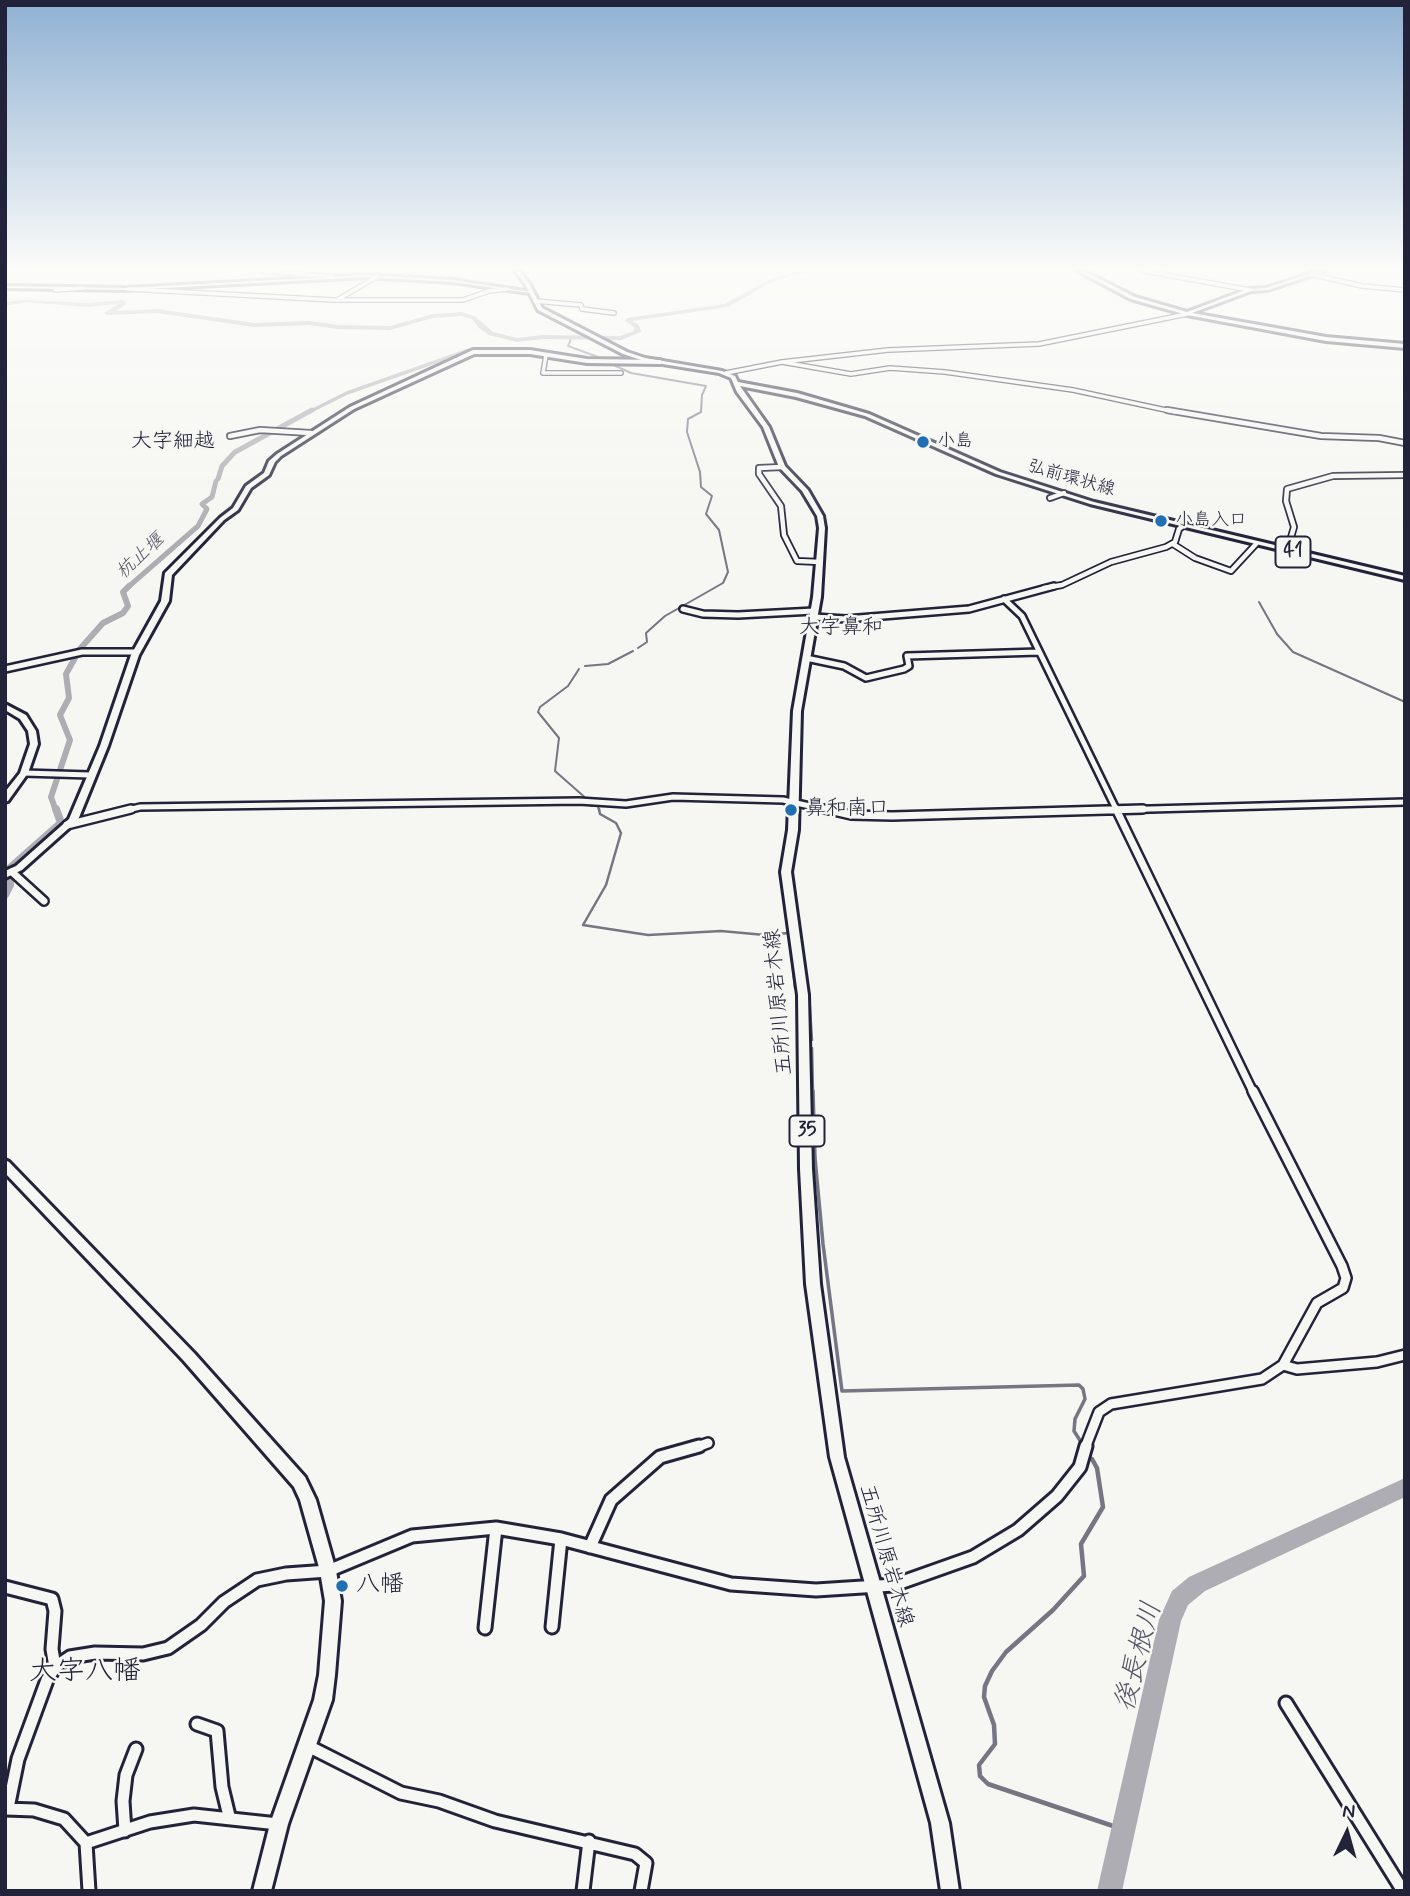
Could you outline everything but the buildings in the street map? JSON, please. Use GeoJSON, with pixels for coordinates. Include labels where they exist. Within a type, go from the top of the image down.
{"type":"FeatureCollection","features":[{"type":"Feature","properties":{"kind":"street"},"geometry":{"type":"LineString","coordinates":[[44,901],[10,873],[73,820],[104,746],[136,652],[165,601],[168,575],[222,519],[236,509],[248,488],[267,474],[272,461],[362,402],[393,391],[456,359]]}},
{"type":"Feature","properties":{"kind":"street"},"geometry":{"type":"LineString","coordinates":[[546,359],[544,373],[621,373]]}},
{"type":"Feature","properties":{"kind":"street"},"geometry":{"type":"LineString","coordinates":[[577,359],[660,362]]}},
{"type":"Feature","properties":{"kind":"street"},"geometry":{"type":"LineString","coordinates":[[649,359],[726,373],[804,359]]}},
{"type":"Feature","properties":{"kind":"street"},"geometry":{"type":"LineString","coordinates":[[782,362],[859,374],[890,368],[945,372],[1073,390],[1191,415],[1256,423],[1321,436],[1379,438],[1405,443]]}},
{"type":"Feature","properties":{"kind":"street","name":"五所川原岩木線"},"geometry":{"type":"LineString","coordinates":[[726,373],[738,384],[766,427],[782,467],[805,490],[819,510],[822,528],[814,614],[797,711],[793,830],[786,872],[803,995],[806,1169],[813,1284],[837,1457],[940,1823],[950,1891]]}},
{"type":"Feature","properties":{"kind":"street","name":"弘前環状線"},"geometry":{"type":"LineString","coordinates":[[738,384],[796,395],[867,415],[998,473],[1092,503],[1405,578]]}},
{"type":"Feature","properties":{"kind":"street"},"geometry":{"type":"LineString","coordinates":[[230,436],[271,430],[311,433]]}},
{"type":"Feature","properties":{"kind":"street"},"geometry":{"type":"LineString","coordinates":[[782,467],[759,468],[759,474],[781,506],[784,535],[797,561],[820,562]]}},
{"type":"Feature","properties":{"kind":"street"},"geometry":{"type":"LineString","coordinates":[[1287,551],[1294,527],[1286,501],[1287,489],[1333,476],[1405,475]]}},
{"type":"Feature","properties":{"kind":"street"},"geometry":{"type":"LineString","coordinates":[[1050,498],[1064,493]]}},
{"type":"Feature","properties":{"kind":"street"},"geometry":{"type":"LineString","coordinates":[[683,610],[703,614],[814,614],[846,619],[969,609],[1033,590],[1062,585],[1111,562],[1173,544],[1182,526]]}},
{"type":"Feature","properties":{"kind":"street"},"geometry":{"type":"LineString","coordinates":[[1173,544],[1195,558],[1231,571],[1256,544]]}},
{"type":"Feature","properties":{"kind":"street"},"geometry":{"type":"LineString","coordinates":[[89,1891],[86,1843],[64,1819],[34,1810],[7,1809],[18,1759],[47,1680],[55,1667],[70,1657],[95,1653],[143,1654],[168,1648],[201,1625],[224,1602],[257,1580],[286,1574],[328,1571],[412,1536],[496,1528],[561,1539],[731,1584],[816,1590],[894,1585],[973,1557],[1018,1530],[1058,1496],[1080,1467],[1099,1412],[1111,1404],[1262,1379],[1283,1365],[1317,1303],[1339,1293],[1346,1278],[1039,652],[1017,609],[1004,599]]}},
{"type":"Feature","properties":{"kind":"street"},"geometry":{"type":"LineString","coordinates":[[5,669],[82,652],[136,652]]}},
{"type":"Feature","properties":{"kind":"street"},"geometry":{"type":"LineString","coordinates":[[807,658],[844,666],[866,678],[904,669],[909,666],[907,656],[1039,652]]}},
{"type":"Feature","properties":{"kind":"street"},"geometry":{"type":"LineString","coordinates":[[5,706],[23,717],[32,731],[34,744],[24,773],[5,799]]}},
{"type":"Feature","properties":{"kind":"street"},"geometry":{"type":"LineString","coordinates":[[24,773],[90,775]]}},
{"type":"Feature","properties":{"kind":"street"},"geometry":{"type":"LineString","coordinates":[[67,825],[140,807],[579,801],[626,804],[673,797],[794,801],[807,807],[851,815],[881,816],[1405,802]]}},
{"type":"Feature","properties":{"kind":"street"},"geometry":{"type":"LineString","coordinates":[[5,1165],[189,1357],[300,1482],[328,1571],[333,1601],[327,1675],[323,1700],[279,1824],[262,1891]]}},
{"type":"Feature","properties":{"kind":"street"},"geometry":{"type":"LineString","coordinates":[[1283,1365],[1297,1369],[1377,1362],[1405,1355]]}},
{"type":"Feature","properties":{"kind":"street"},"geometry":{"type":"LineString","coordinates":[[590,1548],[611,1500],[660,1457],[671,1456],[708,1443]]}},
{"type":"Feature","properties":{"kind":"street"},"geometry":{"type":"LineString","coordinates":[[485,1628],[496,1528]]}},
{"type":"Feature","properties":{"kind":"street"},"geometry":{"type":"LineString","coordinates":[[552,1627],[561,1539]]}},
{"type":"Feature","properties":{"kind":"street"},"geometry":{"type":"LineString","coordinates":[[5,1587],[52,1599],[55,1611],[52,1649],[55,1667]]}},
{"type":"Feature","properties":{"kind":"street"},"geometry":{"type":"LineString","coordinates":[[1286,1703],[1403,1891]]}},
{"type":"Feature","properties":{"kind":"street"},"geometry":{"type":"LineString","coordinates":[[197,1724],[217,1731],[222,1787],[229,1816]]}},
{"type":"Feature","properties":{"kind":"street"},"geometry":{"type":"LineString","coordinates":[[308,1745],[401,1793],[439,1801],[495,1822],[590,1841],[635,1854],[646,1863],[641,1891]]}},
{"type":"Feature","properties":{"kind":"street"},"geometry":{"type":"LineString","coordinates":[[125,1831],[123,1801],[126,1775],[134,1761],[136,1749]]}},
{"type":"Feature","properties":{"kind":"street"},"geometry":{"type":"LineString","coordinates":[[86,1843],[182,1816],[229,1816],[279,1824]]}},
{"type":"Feature","properties":{"kind":"street"},"geometry":{"type":"LineString","coordinates":[[583,1891],[590,1841]]}},
{"type":"Feature","properties":{"kind":"waterway","name":"杭止堰"},"geometry":{"type":"LineString","coordinates":[[309,412],[347,393],[442,359]]}},
{"type":"Feature","properties":{"kind":"waterway"},"geometry":{"type":"LineString","coordinates":[[609,363],[631,373],[706,386],[702,395],[701,412],[688,419],[687,432],[700,472],[701,487],[712,496],[706,514],[719,530],[728,572],[723,583],[665,616],[646,633],[647,642],[638,648]]}},
{"type":"Feature","properties":{"kind":"waterway","name":"杭止堰"},"geometry":{"type":"LineString","coordinates":[[218,479],[222,466],[235,452],[312,410]]}},
{"type":"Feature","properties":{"kind":"waterway","name":"杭止堰"},"geometry":{"type":"LineString","coordinates":[[127,588],[198,526],[207,509],[202,504],[212,497],[216,481]]}},
{"type":"Feature","properties":{"kind":"waterway","name":"杭止堰"},"geometry":{"type":"LineString","coordinates":[[79,650],[103,623],[123,613],[128,606],[123,592],[127,588]]}},
{"type":"Feature","properties":{"kind":"waterway"},"geometry":{"type":"LineString","coordinates":[[1259,602],[1277,634],[1293,652],[1405,702]]}},
{"type":"Feature","properties":{"kind":"waterway"},"geometry":{"type":"LineString","coordinates":[[585,666],[608,664],[633,651]]}},
{"type":"Feature","properties":{"kind":"waterway","name":"杭止堰"},"geometry":{"type":"LineString","coordinates":[[56,811],[51,797],[70,740],[60,715],[69,698],[66,674],[75,658]]}},
{"type":"Feature","properties":{"kind":"waterway"},"geometry":{"type":"LineString","coordinates":[[579,669],[568,686],[540,707],[538,712],[559,738],[555,771],[589,801]]}},
{"type":"Feature","properties":{"kind":"waterway"},"geometry":{"type":"LineString","coordinates":[[591,806],[598,806],[599,811]]}},
{"type":"Feature","properties":{"kind":"waterway","name":"杭止堰"},"geometry":{"type":"LineString","coordinates":[[5,895],[10,885],[9,869],[61,823],[56,809]]}},
{"type":"Feature","properties":{"kind":"waterway"},"geometry":{"type":"LineString","coordinates":[[599,809],[600,814],[616,823],[621,833],[606,885],[583,925],[648,935],[721,931],[765,935],[789,933],[795,988]]}},
{"type":"Feature","properties":{"kind":"waterway"},"geometry":{"type":"LineString","coordinates":[[809,993],[812,1040]]}},
{"type":"Feature","properties":{"kind":"waterway"},"geometry":{"type":"LineString","coordinates":[[812,1048],[813,1092]]}},
{"type":"Feature","properties":{"kind":"waterway"},"geometry":{"type":"LineString","coordinates":[[813,1091],[815,1158],[823,1244],[842,1391],[1079,1385],[1083,1389],[1085,1399],[1075,1419],[1074,1431],[1081,1442]]}},
{"type":"Feature","properties":{"kind":"waterway"},"geometry":{"type":"LineString","coordinates":[[1092,1459],[1097,1468],[1103,1507],[1081,1544],[1084,1576],[1053,1610],[1006,1652],[992,1671],[985,1686],[984,1697],[994,1725],[995,1744],[979,1765],[980,1776],[988,1784],[1122,1829]]}},
{"type":"Feature","properties":{"kind":"waterway","name":"後長根川"},"geometry":{"type":"LineString","coordinates":[[1109,1891],[1170,1620],[1180,1598],[1197,1584],[1405,1487]]}},
{"type":"Feature","properties":{"kind":"place","name":"小島"},"geometry":{"type":"Point","coordinates":[923,442]}},
{"type":"Feature","properties":{"kind":"place","name":"小島入口"},"geometry":{"type":"Point","coordinates":[1161,521]}},
{"type":"Feature","properties":{"kind":"place","name":"鼻和南口"},"geometry":{"type":"Point","coordinates":[791,810]}},
{"type":"Feature","properties":{"kind":"place","name":"八幡"},"geometry":{"type":"Point","coordinates":[342,1586]}},
{"type":"Feature","properties":{"kind":"district","name":"大字細越"},"geometry":{"type":"Point","coordinates":[173,443]}},
{"type":"Feature","properties":{"kind":"district","name":"大字鼻和"},"geometry":{"type":"Point","coordinates":[841,629]}},
{"type":"Feature","properties":{"kind":"district","name":"大字八幡"},"geometry":{"type":"Point","coordinates":[85,1673]}}]}
